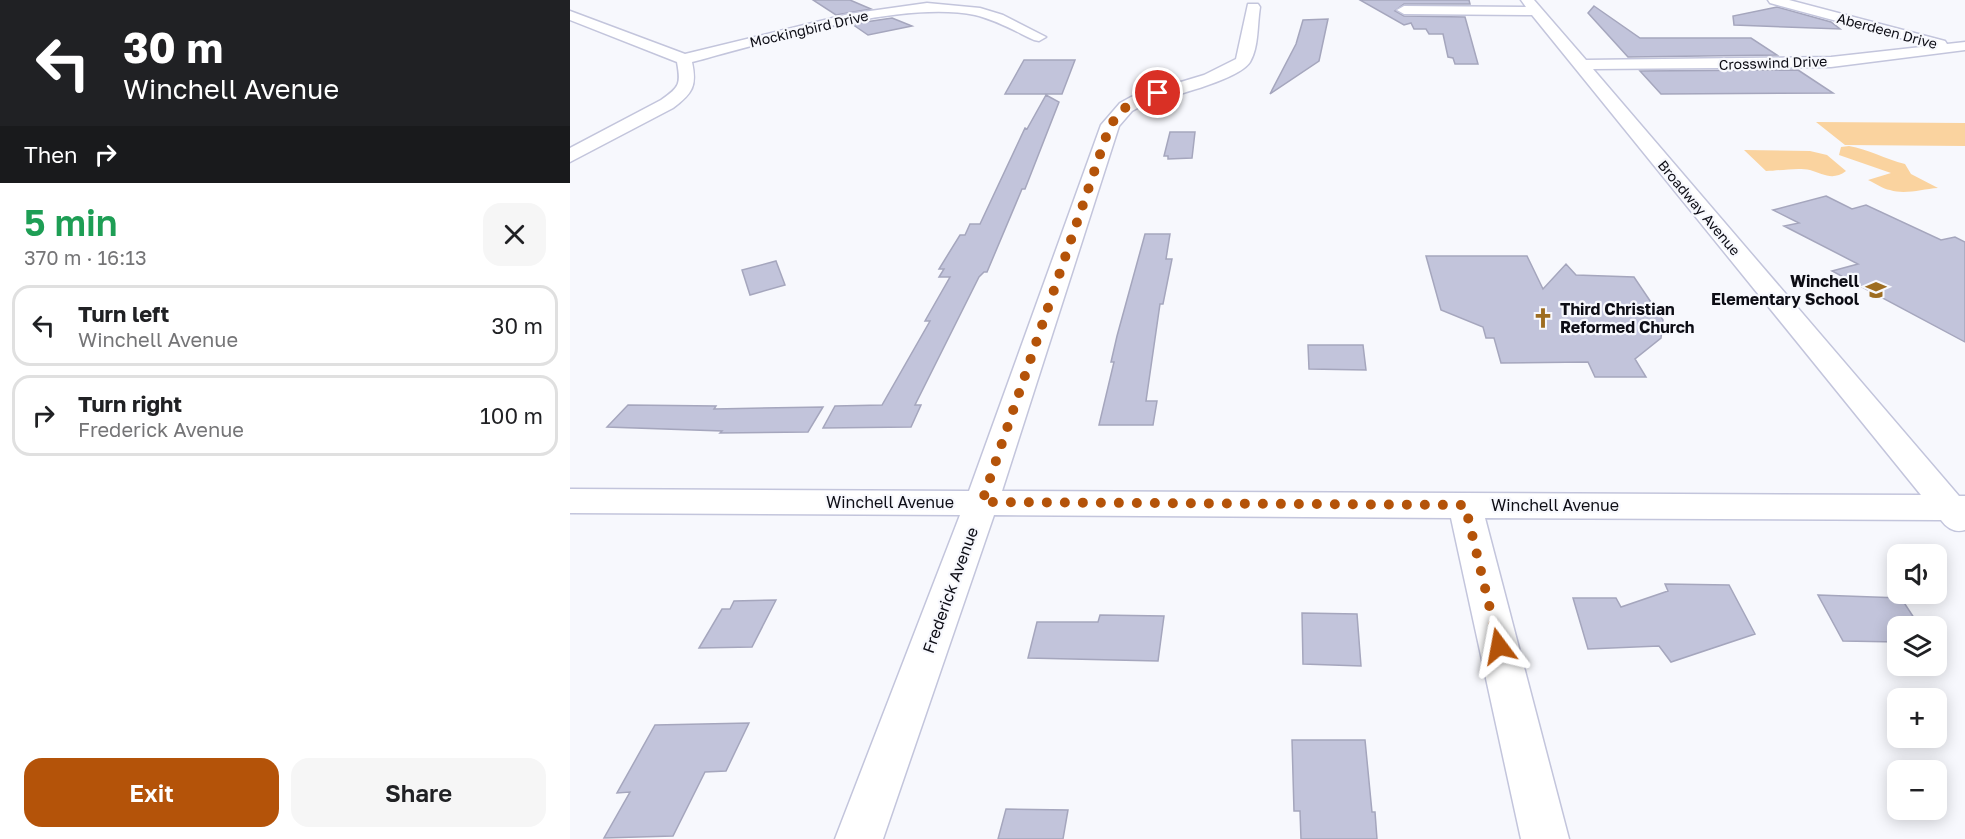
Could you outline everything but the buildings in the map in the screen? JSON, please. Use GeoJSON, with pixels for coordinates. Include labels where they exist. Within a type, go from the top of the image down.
{"type":"FeatureCollection","features":[{"type":"Feature","properties":{"kind":"street","name":"Aberdeen Drive"},"geometry":{"type":"LineString","coordinates":[[1774,0],[1961,49]]}},
{"type":"Feature","properties":{"kind":"street"},"geometry":{"type":"LineString","coordinates":[[1404,10],[1531,5]]}},
{"type":"Feature","properties":{"kind":"street","name":"Broadway Avenue"},"geometry":{"type":"LineString","coordinates":[[1531,5],[1960,514]]}},
{"type":"Feature","properties":{"kind":"street","name":"Mockingbird Drive"},"geometry":{"type":"LineString","coordinates":[[684,59],[849,18],[927,7],[975,11],[998,18],[1039,37]]}},
{"type":"Feature","properties":{"kind":"street","name":"Frederick Avenue"},"geometry":{"type":"LineString","coordinates":[[859,839],[982,502],[1110,125],[1126,107],[1137,100],[1237,67],[1246,53],[1253,7]]}},
{"type":"Feature","properties":{"kind":"street"},"geometry":{"type":"LineString","coordinates":[[570,15],[684,59],[688,80],[681,94],[667,104],[570,156]]}},
{"type":"Feature","properties":{"kind":"street","name":"Crosswind Drive"},"geometry":{"type":"LineString","coordinates":[[1580,65],[1781,64],[1869,59],[1961,49]]}},
{"type":"Feature","properties":{"kind":"street","name":"Winchell Avenue"},"geometry":{"type":"LineString","coordinates":[[570,501],[1465,505],[1960,514]]}},
{"type":"Feature","properties":{"kind":"street"},"geometry":{"type":"LineString","coordinates":[[1465,505],[1545,839]]}},
{"type":"Feature","properties":{"kind":"shaded area"},"geometry":{"type":"Polygon","coordinates":[[[1816,122],[1965,123],[1965,146],[1845,145],[1816,122]]]}},
{"type":"Feature","properties":{"kind":"shaded area"},"geometry":{"type":"Polygon","coordinates":[[[1849,146],[1905,164],[1911,174],[1938,188],[1902,192],[1882,187],[1868,180],[1891,173],[1839,155],[1841,147],[1849,146]]]}},
{"type":"Feature","properties":{"kind":"shaded area"},"geometry":{"type":"Polygon","coordinates":[[[1744,150],[1810,151],[1827,155],[1846,171],[1832,176],[1805,169],[1766,171],[1744,150]]]}},
{"type":"Feature","properties":{"kind":"place","name":"Winchell Elementary School"},"geometry":{"type":"Point","coordinates":[1876,290]}},
{"type":"Feature","properties":{"kind":"place","name":"Third Christian Reformed Church"},"geometry":{"type":"Point","coordinates":[1543,318]}},
{"type":"Feature","properties":{"kind":"route"},"geometry":{"type":"LineString","coordinates":[[1158,93],[1137,100],[1126,107],[1110,125],[982,502],[1465,505],[1499,646]]}}]}
